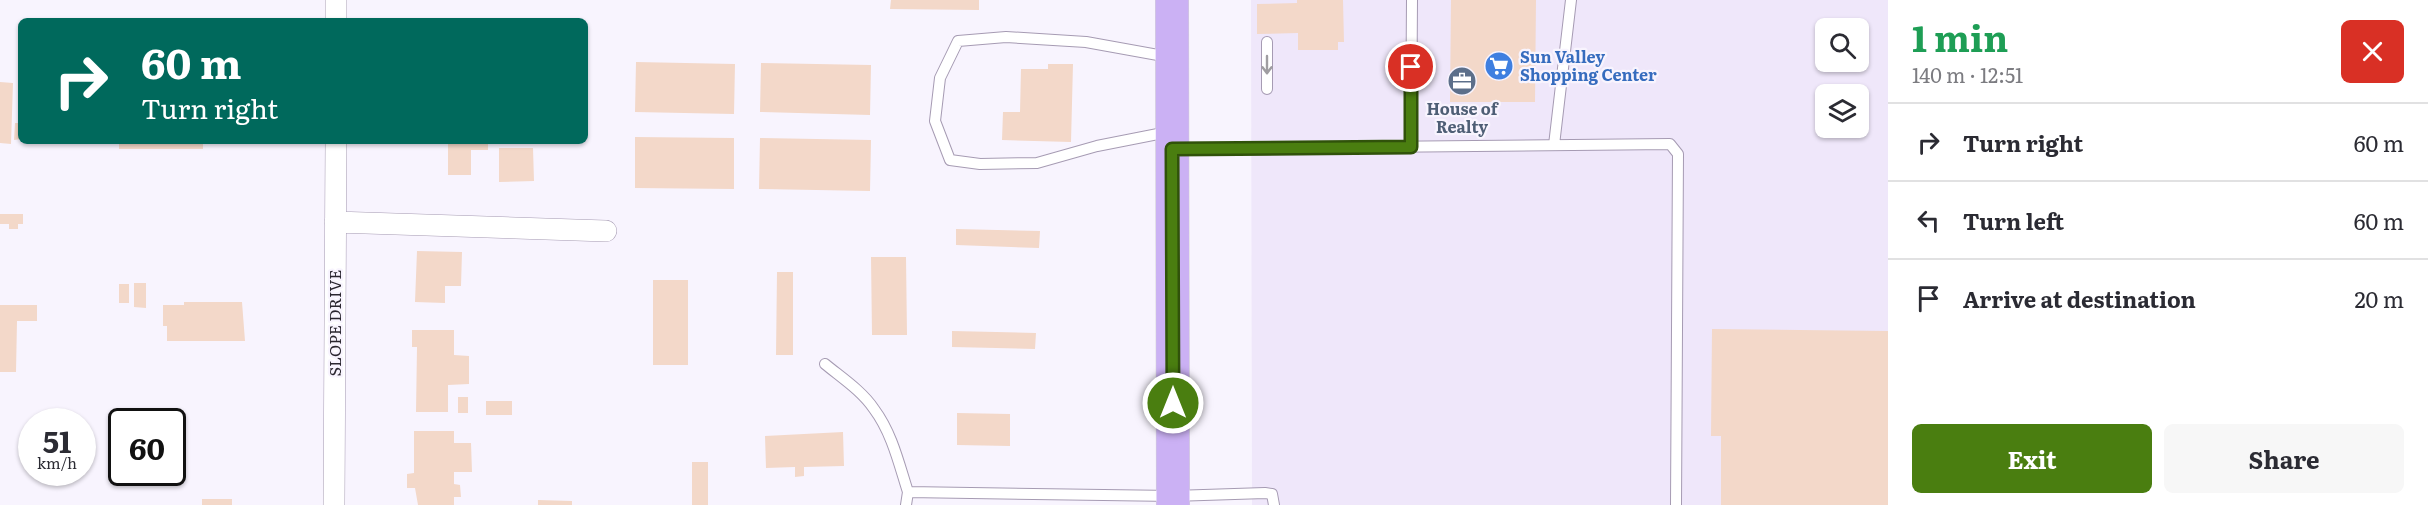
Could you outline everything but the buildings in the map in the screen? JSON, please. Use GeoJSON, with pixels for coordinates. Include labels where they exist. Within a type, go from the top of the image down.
{"type":"FeatureCollection","features":[{"type":"Feature","properties":{"kind":"main road"},"geometry":{"type":"LineString","coordinates":[[1172,0],[1173,500]]}},
{"type":"Feature","properties":{"kind":"street"},"geometry":{"type":"LineString","coordinates":[[336,0],[336,18]]}},
{"type":"Feature","properties":{"kind":"street","name":"SLOPE DRIVE"},"geometry":{"type":"LineString","coordinates":[[334,505],[336,144]]}},
{"type":"Feature","properties":{"kind":"street"},"geometry":{"type":"LineString","coordinates":[[335,222],[606,231]]}},
{"type":"Feature","properties":{"kind":"lane"},"geometry":{"type":"LineString","coordinates":[[1411,147],[1412,0]]}},
{"type":"Feature","properties":{"kind":"lane"},"geometry":{"type":"LineString","coordinates":[[1554,145],[1570,0]]}},
{"type":"Feature","properties":{"kind":"lane"},"geometry":{"type":"LineString","coordinates":[[1172,58],[1074,42],[1006,36],[958,41],[940,78],[935,121],[950,160],[980,164],[1037,163],[1097,146],[1172,140],[1411,147],[1670,144],[1678,154],[1676,505]]}},
{"type":"Feature","properties":{"kind":"lane"},"geometry":{"type":"LineString","coordinates":[[1267,42],[1267,89]]}},
{"type":"Feature","properties":{"kind":"lane"},"geometry":{"type":"LineString","coordinates":[[825,364],[850,384],[874,409],[893,445],[908,492],[906,505]]}},
{"type":"Feature","properties":{"kind":"lane"},"geometry":{"type":"LineString","coordinates":[[908,492],[1173,500],[1265,493],[1272,494],[1274,505]]}},
{"type":"Feature","properties":{"kind":"shaded area","name":"Sun Valley Shopping Center"},"geometry":{"type":"Polygon","coordinates":[[[1251,0],[1888,0],[1888,505],[1252,505],[1251,0]]]}},
{"type":"Feature","properties":{"kind":"place","name":"Sun Valley Shopping Center"},"geometry":{"type":"Point","coordinates":[1499,66]}},
{"type":"Feature","properties":{"kind":"place","name":"House of Realty"},"geometry":{"type":"Point","coordinates":[1462,81]}},
{"type":"Feature","properties":{"kind":"route"},"geometry":{"type":"LineString","coordinates":[[1173,403],[1172,149],[1411,147],[1411,67]]}}]}
